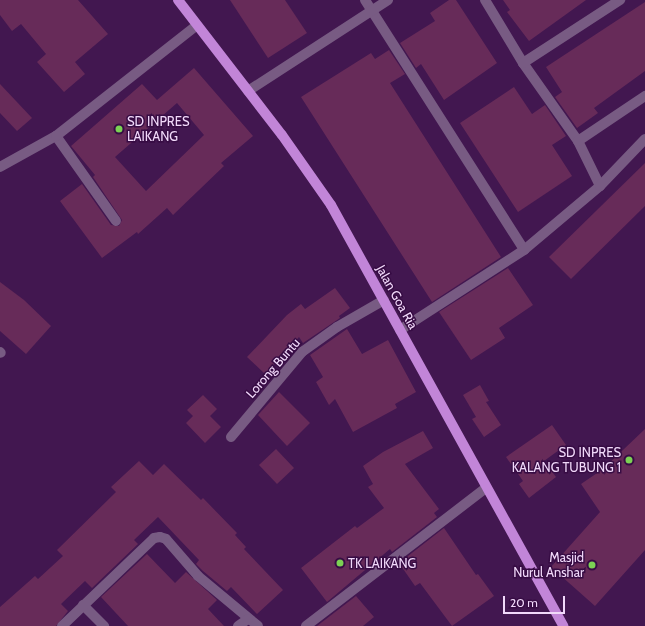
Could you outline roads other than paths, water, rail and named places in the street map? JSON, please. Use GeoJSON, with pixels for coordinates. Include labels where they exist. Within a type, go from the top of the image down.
{"type":"FeatureCollection","features":[{"type":"Feature","properties":{"kind":"main road","name":"Jalan Goa Ria"},"geometry":{"type":"LineString","coordinates":[[178,0],[312,176],[384,300],[563,626]]}},
{"type":"Feature","properties":{"kind":"street"},"geometry":{"type":"LineString","coordinates":[[365,0],[524,250]]}},
{"type":"Feature","properties":{"kind":"street"},"geometry":{"type":"LineString","coordinates":[[248,91],[388,0]]}},
{"type":"Feature","properties":{"kind":"street"},"geometry":{"type":"LineString","coordinates":[[485,0],[524,64],[578,141],[600,186]]}},
{"type":"Feature","properties":{"kind":"street"},"geometry":{"type":"LineString","coordinates":[[524,64],[620,0]]}},
{"type":"Feature","properties":{"kind":"street"},"geometry":{"type":"LineString","coordinates":[[0,167],[56,136],[197,24]]}},
{"type":"Feature","properties":{"kind":"street"},"geometry":{"type":"LineString","coordinates":[[578,141],[645,96]]}},
{"type":"Feature","properties":{"kind":"street"},"geometry":{"type":"LineString","coordinates":[[56,136],[116,220]]}},
{"type":"Feature","properties":{"kind":"street"},"geometry":{"type":"LineString","coordinates":[[400,330],[524,250],[600,186],[645,139]]}},
{"type":"Feature","properties":{"kind":"street","name":"Lorong Buntu"},"geometry":{"type":"LineString","coordinates":[[231,437],[302,352],[337,327],[384,300]]}},
{"type":"Feature","properties":{"kind":"street"},"geometry":{"type":"LineString","coordinates":[[306,626],[486,488]]}},
{"type":"Feature","properties":{"kind":"street"},"geometry":{"type":"LineString","coordinates":[[62,626],[154,538],[160,537],[166,539],[198,576],[258,626]]}},
{"type":"Feature","properties":{"kind":"street"},"geometry":{"type":"LineString","coordinates":[[83,605],[104,626]]}},
{"type":"Feature","properties":{"kind":"street"},"geometry":{"type":"LineString","coordinates":[[238,626],[248,619]]}},
{"type":"Feature","properties":{"kind":"place","name":"SD INPRES LAIKANG"},"geometry":{"type":"Point","coordinates":[119,129]}},
{"type":"Feature","properties":{"kind":"place","name":"SD INPRES KALANG TUBUNG 1"},"geometry":{"type":"Point","coordinates":[629,460]}},
{"type":"Feature","properties":{"kind":"place","name":"TK LAIKANG"},"geometry":{"type":"Point","coordinates":[340,563]}},
{"type":"Feature","properties":{"kind":"place","name":"Masjid Nurul Anshar"},"geometry":{"type":"Point","coordinates":[592,565]}}]}
